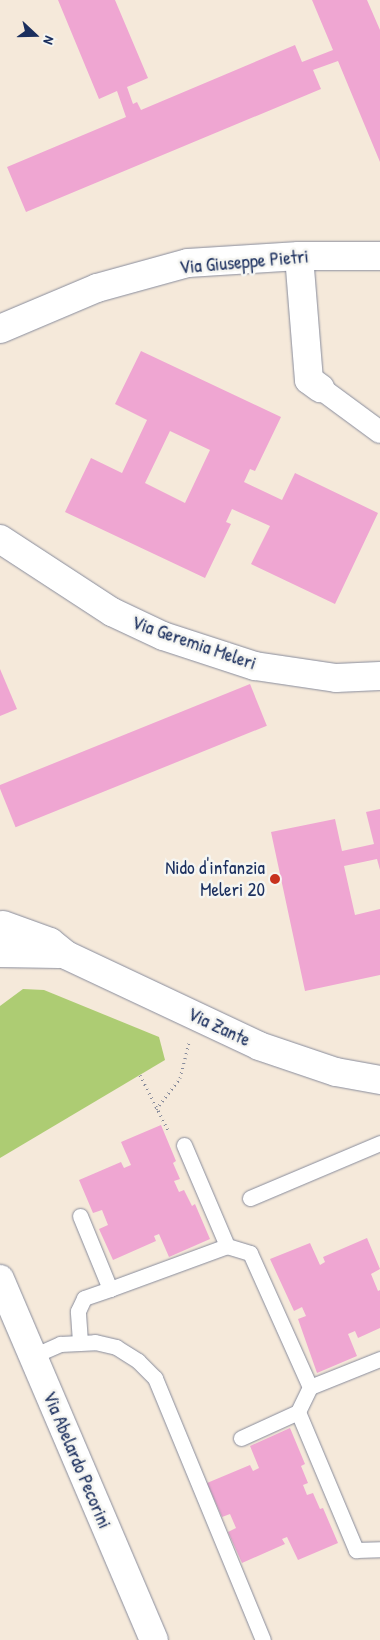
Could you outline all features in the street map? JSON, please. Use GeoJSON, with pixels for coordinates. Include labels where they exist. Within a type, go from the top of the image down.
{"type":"FeatureCollection","features":[{"type":"Feature","properties":{"kind":"street","name":"Via Giuseppe Pietri"},"geometry":{"type":"LineString","coordinates":[[0,329],[97,288],[188,263],[299,256],[380,256]]}},
{"type":"Feature","properties":{"kind":"street"},"geometry":{"type":"LineString","coordinates":[[299,256],[309,380],[380,432]]}},
{"type":"Feature","properties":{"kind":"street","name":"Via Geremia Meleri"},"geometry":{"type":"LineString","coordinates":[[0,539],[112,612],[163,636],[255,666],[336,678],[380,676]]}},
{"type":"Feature","properties":{"kind":"street","name":"Via Zante"},"geometry":{"type":"LineString","coordinates":[[66,955],[0,953],[1,922],[50,942],[66,955],[196,1016],[296,1060],[380,1080]]}},
{"type":"Feature","properties":{"kind":"street","name":"Via Abelardo Pecorini"},"geometry":{"type":"LineString","coordinates":[[0,1279],[154,1640]]}},
{"type":"Feature","properties":{"kind":"lane"},"geometry":{"type":"LineString","coordinates":[[250,1198],[380,1143]]}},
{"type":"Feature","properties":{"kind":"lane"},"geometry":{"type":"LineString","coordinates":[[184,1145],[227,1246]]}},
{"type":"Feature","properties":{"kind":"lane"},"geometry":{"type":"LineString","coordinates":[[80,1216],[110,1289]]}},
{"type":"Feature","properties":{"kind":"lane"},"geometry":{"type":"LineString","coordinates":[[80,1342],[78,1311],[84,1298],[227,1246],[250,1253],[310,1387]]}},
{"type":"Feature","properties":{"kind":"lane"},"geometry":{"type":"LineString","coordinates":[[33,1356],[60,1344],[95,1342],[116,1347],[138,1360],[155,1378],[263,1640]]}},
{"type":"Feature","properties":{"kind":"lane"},"geometry":{"type":"LineString","coordinates":[[241,1438],[298,1412],[310,1387],[380,1359]]}},
{"type":"Feature","properties":{"kind":"lane"},"geometry":{"type":"LineString","coordinates":[[298,1412],[356,1550],[380,1548]]}},
{"type":"Feature","properties":{"kind":"path"},"geometry":{"type":"LineString","coordinates":[[156,1109],[180,1078],[196,1016]]}},
{"type":"Feature","properties":{"kind":"path"},"geometry":{"type":"LineString","coordinates":[[140,1075],[169,1132],[184,1145]]}},
{"type":"Feature","properties":{"kind":"green space"},"geometry":{"type":"Polygon","coordinates":[[[23,989],[44,990],[159,1037],[165,1060],[0,1158],[0,1006],[23,989]]]}},
{"type":"Feature","properties":{"kind":"building"},"geometry":{"type":"Polygon","coordinates":[[[58,0],[115,0],[148,78],[127,87],[133,104],[137,102],[141,110],[295,45],[302,62],[333,50],[312,0],[367,0],[380,30],[380,162],[338,61],[313,70],[321,89],[26,212],[7,167],[126,117],[117,91],[99,99],[58,0]]]}},
{"type":"Feature","properties":{"kind":"building"},"geometry":{"type":"Polygon","coordinates":[[[141,351],[281,417],[255,471],[250,469],[244,482],[282,500],[295,473],[378,513],[335,604],[251,564],[270,526],[232,509],[226,522],[231,524],[205,578],[65,512],[91,458],[122,473],[147,420],[115,404],[141,351]],[[170,431],[145,483],[185,503],[210,450],[170,431]]]}},
{"type":"Feature","properties":{"kind":"building"},"geometry":{"type":"Polygon","coordinates":[[[0,669],[17,709],[0,716],[0,669]]]}},
{"type":"Feature","properties":{"kind":"building"},"geometry":{"type":"Polygon","coordinates":[[[250,684],[267,726],[16,827],[0,785],[250,684]]]}},
{"type":"Feature","properties":{"kind":"building"},"geometry":{"type":"Polygon","coordinates":[[[380,809],[380,870],[377,859],[344,866],[355,915],[380,909],[380,975],[305,991],[271,832],[335,819],[342,851],[374,844],[366,812],[380,809]]]}},
{"type":"Feature","properties":{"kind":"building"},"geometry":{"type":"Polygon","coordinates":[[[161,1125],[176,1161],[173,1163],[180,1179],[174,1181],[179,1192],[184,1190],[192,1206],[195,1204],[210,1239],[169,1257],[159,1234],[154,1236],[156,1241],[113,1260],[99,1229],[108,1225],[102,1210],[93,1213],[79,1180],[121,1162],[124,1168],[131,1165],[121,1142],[161,1125]]]}},
{"type":"Feature","properties":{"kind":"building"},"geometry":{"type":"Polygon","coordinates":[[[367,1238],[380,1269],[371,1274],[378,1291],[380,1290],[380,1328],[358,1338],[355,1331],[348,1334],[357,1356],[317,1373],[298,1319],[306,1316],[302,1307],[294,1311],[270,1259],[310,1243],[320,1265],[325,1262],[323,1257],[367,1238]]]}},
{"type":"Feature","properties":{"kind":"building"},"geometry":{"type":"Polygon","coordinates":[[[290,1428],[305,1464],[301,1466],[308,1483],[303,1485],[307,1495],[313,1493],[320,1509],[323,1508],[338,1543],[298,1560],[287,1537],[282,1539],[285,1544],[242,1563],[228,1532],[236,1528],[230,1514],[222,1517],[207,1483],[250,1465],[253,1471],[259,1468],[250,1446],[290,1428]]]}},
{"type":"Feature","properties":{"kind":"place","name":"Nido d'infanzia Meleri 20"},"geometry":{"type":"Point","coordinates":[275,879]}}]}
